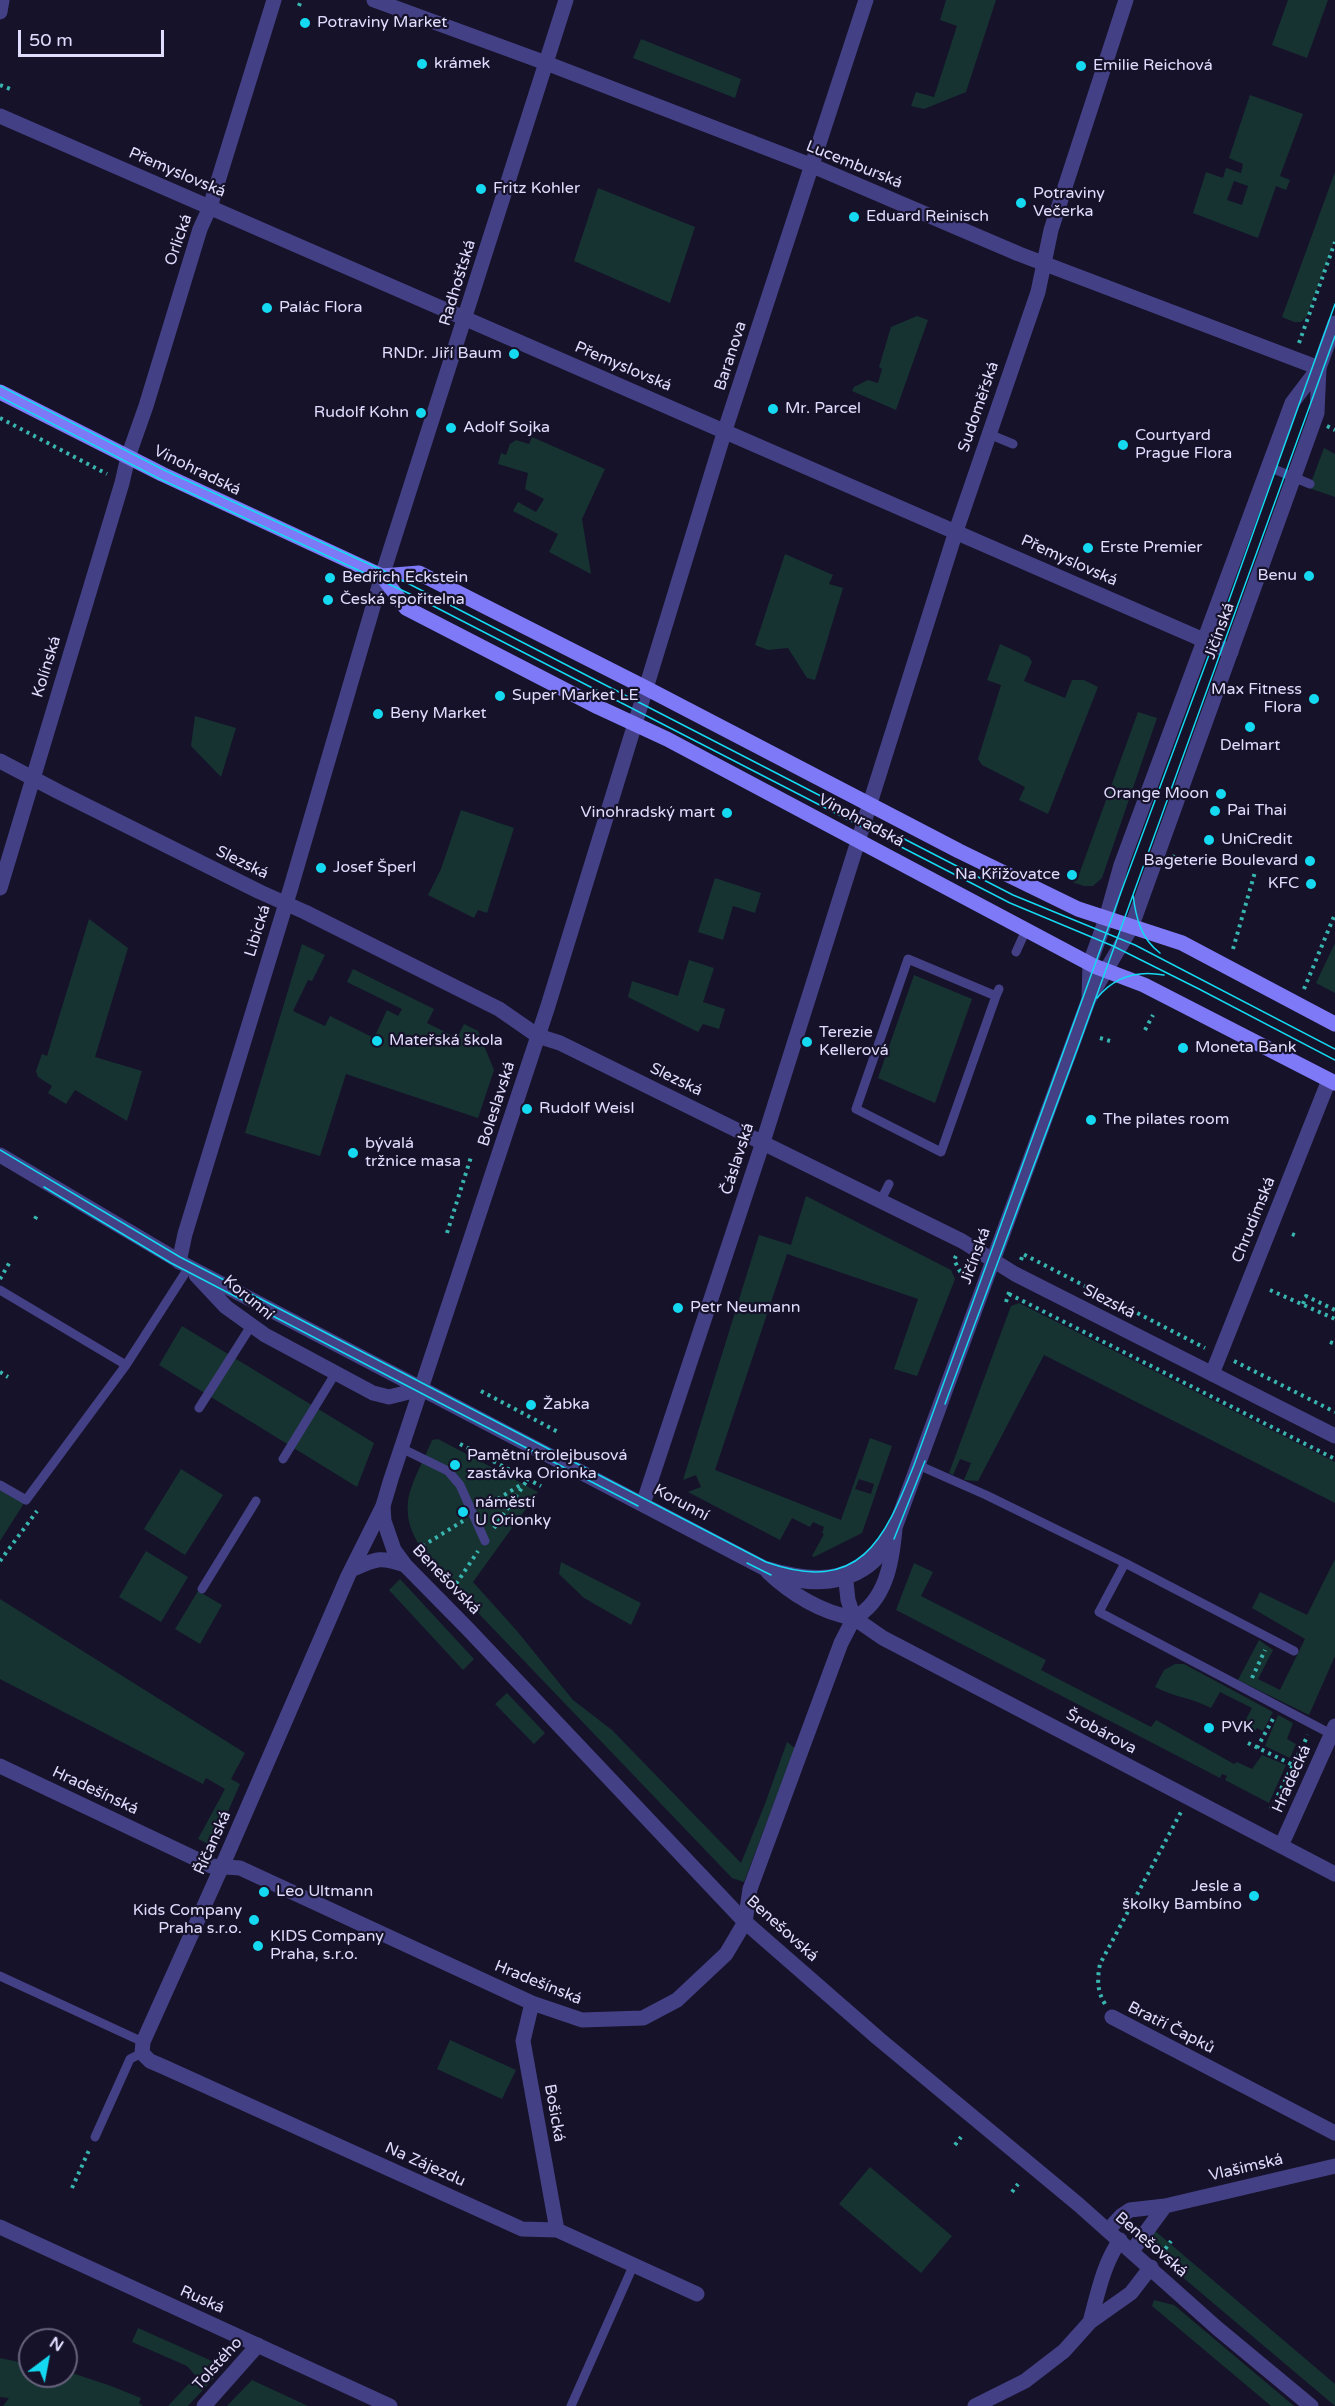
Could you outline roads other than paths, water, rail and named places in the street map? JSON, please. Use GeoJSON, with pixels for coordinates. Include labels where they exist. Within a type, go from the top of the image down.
{"type":"FeatureCollection","features":[{"type":"Feature","properties":{"kind":"main road","name":"Vinohradská"},"geometry":{"type":"LineString","coordinates":[[0,392],[128,457],[382,576],[406,608],[635,726],[667,739],[1106,972],[1144,985],[1332,1081]]}},
{"type":"Feature","properties":{"kind":"main road","name":"Vinohradská"},"geometry":{"type":"LineString","coordinates":[[382,576],[419,573],[1078,909],[1182,943],[1335,1024]]}},
{"type":"Feature","properties":{"kind":"street"},"geometry":{"type":"LineString","coordinates":[[0,12],[2,0]]}},
{"type":"Feature","properties":{"kind":"street","name":"Orlická"},"geometry":{"type":"LineString","coordinates":[[128,457],[146,406],[200,229],[210,207],[274,0]]}},
{"type":"Feature","properties":{"kind":"street","name":"Lucemburská"},"geometry":{"type":"LineString","coordinates":[[374,0],[546,63],[813,166],[1043,263],[1319,368]]}},
{"type":"Feature","properties":{"kind":"street","name":"Radhošťská"},"geometry":{"type":"LineString","coordinates":[[382,576],[466,319],[566,0]]}},
{"type":"Feature","properties":{"kind":"street","name":"Baranova"},"geometry":{"type":"LineString","coordinates":[[635,726],[725,430],[866,0]]}},
{"type":"Feature","properties":{"kind":"street","name":"Sudoměřská"},"geometry":{"type":"LineString","coordinates":[[863,824],[956,531],[1038,292],[1055,219],[1126,0]]}},
{"type":"Feature","properties":{"kind":"street","name":"Přemyslovská"},"geometry":{"type":"LineString","coordinates":[[0,116],[1231,652]]}},
{"type":"Feature","properties":{"kind":"street","name":"Jičínská"},"geometry":{"type":"LineString","coordinates":[[854,1618],[868,1609],[880,1591],[891,1562],[895,1532],[918,1465],[1089,999],[1131,928],[1317,413],[1319,368],[1335,323]]}},
{"type":"Feature","properties":{"kind":"street","name":"Jičínská"},"geometry":{"type":"LineString","coordinates":[[1089,999],[1090,963],[1106,919],[1121,865],[1292,403],[1319,368]]}},
{"type":"Feature","properties":{"kind":"street","name":"Kolínská"},"geometry":{"type":"LineString","coordinates":[[0,888],[128,457]]}},
{"type":"Feature","properties":{"kind":"street","name":"Libická"},"geometry":{"type":"LineString","coordinates":[[184,1265],[185,1234],[286,903],[382,576]]}},
{"type":"Feature","properties":{"kind":"street","name":"Boleslavská"},"geometry":{"type":"LineString","coordinates":[[421,1389],[538,1036],[635,726]]}},
{"type":"Feature","properties":{"kind":"street","name":"Slezská"},"geometry":{"type":"LineString","coordinates":[[0,761],[499,1009],[538,1036],[560,1043],[962,1241],[993,1261],[1335,1436]]}},
{"type":"Feature","properties":{"kind":"street","name":"Čáslavská"},"geometry":{"type":"LineString","coordinates":[[643,1504],[763,1142],[863,824]]}},
{"type":"Feature","properties":{"kind":"street","name":"Chrudimská"},"geometry":{"type":"LineString","coordinates":[[1212,1374],[1332,1081]]}},
{"type":"Feature","properties":{"kind":"street","name":"Korunní"},"geometry":{"type":"LineString","coordinates":[[0,1155],[184,1265],[643,1504],[768,1572],[795,1593],[830,1612],[854,1618]]}},
{"type":"Feature","properties":{"kind":"street","name":"Korunní"},"geometry":{"type":"LineString","coordinates":[[184,1265],[226,1307],[251,1326],[335,1374],[380,1396],[389,1397],[421,1389]]}},
{"type":"Feature","properties":{"kind":"street","name":"Benešovská"},"geometry":{"type":"LineString","coordinates":[[421,1389],[383,1506],[388,1536],[394,1550],[405,1565],[745,1922],[879,2039],[1114,2235],[1217,2328],[1311,2406]]}},
{"type":"Feature","properties":{"kind":"street","name":"Říčanská"},"geometry":{"type":"LineString","coordinates":[[143,2048],[351,1570],[383,1506]]}},
{"type":"Feature","properties":{"kind":"street","name":"Jičínská"},"geometry":{"type":"LineString","coordinates":[[845,1577],[878,1551],[895,1532]]}},
{"type":"Feature","properties":{"kind":"street"},"geometry":{"type":"LineString","coordinates":[[351,1570],[371,1561],[386,1558],[405,1565]]}},
{"type":"Feature","properties":{"kind":"street","name":"Korunní"},"geometry":{"type":"LineString","coordinates":[[768,1572],[813,1579],[845,1577]]}},
{"type":"Feature","properties":{"kind":"street"},"geometry":{"type":"LineString","coordinates":[[845,1577],[854,1618]]}},
{"type":"Feature","properties":{"kind":"street","name":"Šrobárova"},"geometry":{"type":"LineString","coordinates":[[854,1618],[883,1638],[1335,1874]]}},
{"type":"Feature","properties":{"kind":"street","name":"Hradešínská"},"geometry":{"type":"LineString","coordinates":[[0,1766],[211,1866],[240,1868],[532,2003],[582,2020],[643,2018],[676,2000],[718,1962],[737,1939],[745,1922],[750,1888],[841,1644],[854,1618]]}},
{"type":"Feature","properties":{"kind":"street","name":"Hradecká"},"geometry":{"type":"LineString","coordinates":[[1281,1846],[1333,1730]]}},
{"type":"Feature","properties":{"kind":"street","name":"Bošická"},"geometry":{"type":"LineString","coordinates":[[532,2003],[523,2041],[557,2229]]}},
{"type":"Feature","properties":{"kind":"street","name":"Bratří Čapků"},"geometry":{"type":"LineString","coordinates":[[1112,2017],[1335,2133]]}},
{"type":"Feature","properties":{"kind":"street","name":"Na Zájezdu"},"geometry":{"type":"LineString","coordinates":[[143,2048],[150,2061],[522,2229],[557,2229],[697,2294]]}},
{"type":"Feature","properties":{"kind":"street","name":"Vlašimská"},"geometry":{"type":"LineString","coordinates":[[1090,2322],[1114,2235],[1121,2216],[1130,2210],[1165,2206],[1335,2166]]}},
{"type":"Feature","properties":{"kind":"street"},"geometry":{"type":"LineString","coordinates":[[1132,2251],[1165,2206]]}},
{"type":"Feature","properties":{"kind":"street","name":"Ruská"},"geometry":{"type":"LineString","coordinates":[[0,2228],[390,2406]]}},
{"type":"Feature","properties":{"kind":"street","name":"Vlašimská"},"geometry":{"type":"LineString","coordinates":[[975,2406],[1025,2381],[1064,2351],[1090,2322],[1131,2293],[1150,2267]]}},
{"type":"Feature","properties":{"kind":"street","name":"Tolstého"},"geometry":{"type":"LineString","coordinates":[[204,2406],[258,2345]]}},
{"type":"Feature","properties":{"kind":"lane"},"geometry":{"type":"LineString","coordinates":[[989,434],[1013,444]]}},
{"type":"Feature","properties":{"kind":"lane"},"geometry":{"type":"LineString","coordinates":[[1269,468],[1310,484]]}},
{"type":"Feature","properties":{"kind":"lane"},"geometry":{"type":"LineString","coordinates":[[1016,952],[1026,930]]}},
{"type":"Feature","properties":{"kind":"lane"},"geometry":{"type":"LineString","coordinates":[[908,959],[997,993],[941,1152],[910,1142],[855,1109],[908,959]]}},
{"type":"Feature","properties":{"kind":"lane"},"geometry":{"type":"LineString","coordinates":[[880,1202],[889,1184]]}},
{"type":"Feature","properties":{"kind":"lane"},"geometry":{"type":"LineString","coordinates":[[0,1485],[26,1500],[126,1365],[184,1265]]}},
{"type":"Feature","properties":{"kind":"lane"},"geometry":{"type":"LineString","coordinates":[[0,1290],[126,1365]]}},
{"type":"Feature","properties":{"kind":"lane"},"geometry":{"type":"LineString","coordinates":[[199,1408],[251,1326]]}},
{"type":"Feature","properties":{"kind":"lane"},"geometry":{"type":"LineString","coordinates":[[283,1460],[335,1374]]}},
{"type":"Feature","properties":{"kind":"lane"},"geometry":{"type":"LineString","coordinates":[[401,1448],[448,1471],[460,1485],[485,1541]]}},
{"type":"Feature","properties":{"kind":"lane"},"geometry":{"type":"LineString","coordinates":[[918,1465],[986,1495],[1125,1563],[1294,1651]]}},
{"type":"Feature","properties":{"kind":"lane"},"geometry":{"type":"LineString","coordinates":[[202,1589],[256,1501]]}},
{"type":"Feature","properties":{"kind":"lane"},"geometry":{"type":"LineString","coordinates":[[1125,1563],[1099,1612],[1313,1725],[1333,1730]]}},
{"type":"Feature","properties":{"kind":"lane"},"geometry":{"type":"LineString","coordinates":[[0,1976],[143,2048]]}},
{"type":"Feature","properties":{"kind":"lane","name":"Říčanská"},"geometry":{"type":"LineString","coordinates":[[95,2137],[130,2059],[143,2048]]}},
{"type":"Feature","properties":{"kind":"lane"},"geometry":{"type":"LineString","coordinates":[[571,2406],[634,2265]]}},
{"type":"Feature","properties":{"kind":"tram line"},"geometry":{"type":"LineString","coordinates":[[0,1150],[180,1257],[766,1562],[798,1570],[825,1571],[846,1566],[864,1554],[879,1538],[914,1465],[1335,304]]}},
{"type":"Feature","properties":{"kind":"tram line"},"geometry":{"type":"LineString","coordinates":[[945,1404],[1078,1047],[1335,336]]}},
{"type":"Feature","properties":{"kind":"tram line"},"geometry":{"type":"LineString","coordinates":[[0,386],[164,470],[384,571],[1013,895],[1135,945],[1335,1049]]}},
{"type":"Feature","properties":{"kind":"tram line"},"geometry":{"type":"LineString","coordinates":[[0,397],[160,479],[408,593],[1010,903],[1113,946],[1335,1060]]}},
{"type":"Feature","properties":{"kind":"tram line"},"geometry":{"type":"LineString","coordinates":[[1133,895],[1140,927],[1148,941],[1160,953]]}},
{"type":"Feature","properties":{"kind":"tram line"},"geometry":{"type":"LineString","coordinates":[[1097,998],[1111,985],[1127,977],[1145,974],[1164,975]]}},
{"type":"Feature","properties":{"kind":"tram line"},"geometry":{"type":"LineString","coordinates":[[44,1187],[171,1263],[638,1506]]}},
{"type":"Feature","properties":{"kind":"tram line"},"geometry":{"type":"LineString","coordinates":[[894,1539],[925,1461]]}},
{"type":"Feature","properties":{"kind":"tram line"},"geometry":{"type":"LineString","coordinates":[[747,1563],[771,1575]]}},
{"type":"Feature","properties":{"kind":"place","name":"Potraviny Market"},"geometry":{"type":"Point","coordinates":[305,23]}},
{"type":"Feature","properties":{"kind":"place","name":"krámek"},"geometry":{"type":"Point","coordinates":[422,64]}},
{"type":"Feature","properties":{"kind":"place","name":"Emilie Reichová"},"geometry":{"type":"Point","coordinates":[1081,66]}},
{"type":"Feature","properties":{"kind":"place","name":"Fritz Kohler"},"geometry":{"type":"Point","coordinates":[481,189]}},
{"type":"Feature","properties":{"kind":"place","name":"Potraviny Večerka"},"geometry":{"type":"Point","coordinates":[1021,203]}},
{"type":"Feature","properties":{"kind":"place","name":"Eduard Reinisch"},"geometry":{"type":"Point","coordinates":[854,217]}},
{"type":"Feature","properties":{"kind":"place","name":"Palác Flora"},"geometry":{"type":"Point","coordinates":[267,308]}},
{"type":"Feature","properties":{"kind":"place","name":"RNDr. Jiří Baum"},"geometry":{"type":"Point","coordinates":[514,354]}},
{"type":"Feature","properties":{"kind":"place","name":"Mr. Parcel"},"geometry":{"type":"Point","coordinates":[773,409]}},
{"type":"Feature","properties":{"kind":"place","name":"Rudolf Kohn"},"geometry":{"type":"Point","coordinates":[421,413]}},
{"type":"Feature","properties":{"kind":"place","name":"Adolf Sojka"},"geometry":{"type":"Point","coordinates":[451,428]}},
{"type":"Feature","properties":{"kind":"place","name":"Courtyard Prague Flora"},"geometry":{"type":"Point","coordinates":[1123,445]}},
{"type":"Feature","properties":{"kind":"place","name":"Erste Premier"},"geometry":{"type":"Point","coordinates":[1088,548]}},
{"type":"Feature","properties":{"kind":"place","name":"Benu"},"geometry":{"type":"Point","coordinates":[1309,576]}},
{"type":"Feature","properties":{"kind":"place","name":"Bedřich Eckstein"},"geometry":{"type":"Point","coordinates":[330,578]}},
{"type":"Feature","properties":{"kind":"place","name":"Česká spořitelna"},"geometry":{"type":"Point","coordinates":[328,600]}},
{"type":"Feature","properties":{"kind":"place","name":"Super Market LE"},"geometry":{"type":"Point","coordinates":[500,696]}},
{"type":"Feature","properties":{"kind":"place","name":"Max Fitness Flora"},"geometry":{"type":"Point","coordinates":[1314,699]}},
{"type":"Feature","properties":{"kind":"place","name":"Beny Market"},"geometry":{"type":"Point","coordinates":[378,714]}},
{"type":"Feature","properties":{"kind":"place","name":"Delmart"},"geometry":{"type":"Point","coordinates":[1250,727]}},
{"type":"Feature","properties":{"kind":"place","name":"Orange Moon"},"geometry":{"type":"Point","coordinates":[1221,794]}},
{"type":"Feature","properties":{"kind":"place","name":"Pai Thai"},"geometry":{"type":"Point","coordinates":[1215,811]}},
{"type":"Feature","properties":{"kind":"place","name":"Vinohradský mart"},"geometry":{"type":"Point","coordinates":[727,813]}},
{"type":"Feature","properties":{"kind":"place","name":"UniCredit"},"geometry":{"type":"Point","coordinates":[1209,840]}},
{"type":"Feature","properties":{"kind":"place","name":"Bageterie Boulevard"},"geometry":{"type":"Point","coordinates":[1310,861]}},
{"type":"Feature","properties":{"kind":"place","name":"Josef Šperl"},"geometry":{"type":"Point","coordinates":[321,868]}},
{"type":"Feature","properties":{"kind":"place","name":"Na Křižovatce"},"geometry":{"type":"Point","coordinates":[1072,875]}},
{"type":"Feature","properties":{"kind":"place","name":"KFC"},"geometry":{"type":"Point","coordinates":[1311,884]}},
{"type":"Feature","properties":{"kind":"place","name":"Mateřská škola"},"geometry":{"type":"Point","coordinates":[377,1041]}},
{"type":"Feature","properties":{"kind":"place","name":"Terezie Kellerová"},"geometry":{"type":"Point","coordinates":[807,1042]}},
{"type":"Feature","properties":{"kind":"place","name":"Moneta Bank"},"geometry":{"type":"Point","coordinates":[1183,1048]}},
{"type":"Feature","properties":{"kind":"place","name":"Rudolf Weisl"},"geometry":{"type":"Point","coordinates":[527,1109]}},
{"type":"Feature","properties":{"kind":"place","name":"The pilates room"},"geometry":{"type":"Point","coordinates":[1091,1120]}},
{"type":"Feature","properties":{"kind":"place","name":"bývalá tržnice masa"},"geometry":{"type":"Point","coordinates":[353,1153]}},
{"type":"Feature","properties":{"kind":"place","name":"Petr Neumann"},"geometry":{"type":"Point","coordinates":[678,1308]}},
{"type":"Feature","properties":{"kind":"place","name":"Žabka"},"geometry":{"type":"Point","coordinates":[531,1405]}},
{"type":"Feature","properties":{"kind":"place","name":"Pamětní trolejbusová zastávka Orionka"},"geometry":{"type":"Point","coordinates":[455,1465]}},
{"type":"Feature","properties":{"kind":"place","name":"náměstí U Orionky"},"geometry":{"type":"Point","coordinates":[463,1512]}},
{"type":"Feature","properties":{"kind":"place","name":"PVK"},"geometry":{"type":"Point","coordinates":[1209,1728]}},
{"type":"Feature","properties":{"kind":"place","name":"Leo Ultmann"},"geometry":{"type":"Point","coordinates":[264,1892]}},
{"type":"Feature","properties":{"kind":"place","name":"Jesle a školky Bambíno"},"geometry":{"type":"Point","coordinates":[1254,1896]}},
{"type":"Feature","properties":{"kind":"place","name":"Kids Company Praha s.r.o."},"geometry":{"type":"Point","coordinates":[254,1920]}},
{"type":"Feature","properties":{"kind":"place","name":"KIDS Company Praha, s.r.o."},"geometry":{"type":"Point","coordinates":[258,1946]}}]}
